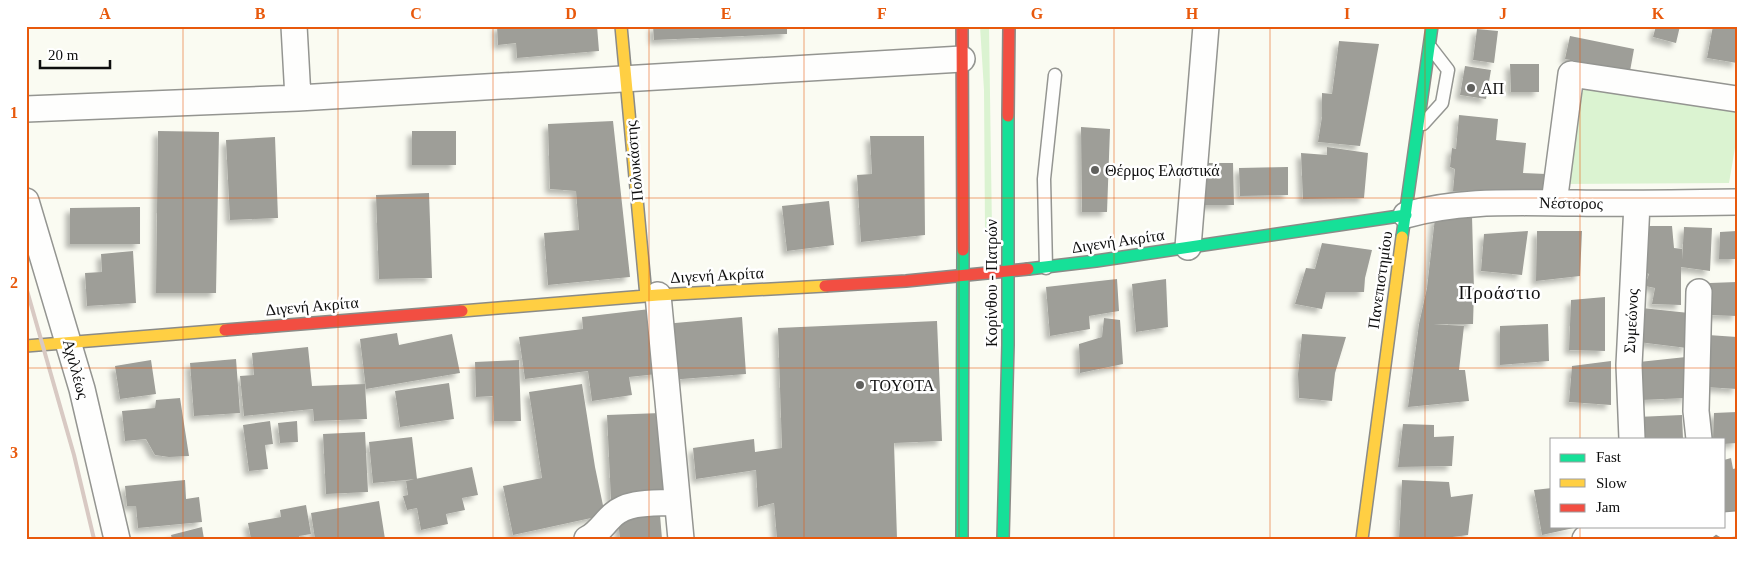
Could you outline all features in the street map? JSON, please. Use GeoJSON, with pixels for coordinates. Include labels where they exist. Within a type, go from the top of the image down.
{"type":"FeatureCollection","features":[{"type":"Feature","properties":{"kind":"main road","name":"Πολυκάστης"},"geometry":{"type":"LineString","coordinates":[[621,26],[652,295]]}},
{"type":"Feature","properties":{"kind":"main road","name":"Κορίνθου - Πατρών"},"geometry":{"type":"LineString","coordinates":[[962,26],[964,276],[962,539]]}},
{"type":"Feature","properties":{"kind":"main road","name":"Κορίνθου - Πατρών"},"geometry":{"type":"LineString","coordinates":[[1003,539],[1008,345],[1009,26]]}},
{"type":"Feature","properties":{"kind":"main road","name":"Πανεπιστημίου"},"geometry":{"type":"LineString","coordinates":[[1362,539],[1432,26]]}},
{"type":"Feature","properties":{"kind":"main road","name":"Διγενή Ακρίτα"},"geometry":{"type":"LineString","coordinates":[[26,346],[652,295],[906,281],[1008,272],[1406,215]]}},
{"type":"Feature","properties":{"kind":"street"},"geometry":{"type":"LineString","coordinates":[[294,26],[298,98]]}},
{"type":"Feature","properties":{"kind":"street"},"geometry":{"type":"LineString","coordinates":[[1188,247],[1206,26]]}},
{"type":"Feature","properties":{"kind":"street"},"geometry":{"type":"LineString","coordinates":[[26,109],[298,98],[962,60]]}},
{"type":"Feature","properties":{"kind":"street"},"geometry":{"type":"LineString","coordinates":[[1554,203],[1570,74],[1737,99]]}},
{"type":"Feature","properties":{"kind":"street","name":"Αχιλλέως"},"geometry":{"type":"LineString","coordinates":[[26,201],[82,389],[117,539]]}},
{"type":"Feature","properties":{"kind":"street","name":"Νέστορος"},"geometry":{"type":"LineString","coordinates":[[1406,215],[1441,206],[1473,203],[1637,204],[1737,202]]}},
{"type":"Feature","properties":{"kind":"street","name":"Συμεώνος"},"geometry":{"type":"LineString","coordinates":[[1632,438],[1629,365],[1637,204]]}},
{"type":"Feature","properties":{"kind":"street"},"geometry":{"type":"LineString","coordinates":[[1699,292],[1696,411],[1699,438]]}},
{"type":"Feature","properties":{"kind":"street","name":"Πολυκάστης"},"geometry":{"type":"LineString","coordinates":[[652,295],[681,539]]}},
{"type":"Feature","properties":{"kind":"street"},"geometry":{"type":"LineString","coordinates":[[587,539],[594,535],[610,517],[623,508],[634,505],[677,502]]}},
{"type":"Feature","properties":{"kind":"street"},"geometry":{"type":"LineString","coordinates":[[1585,539],[1637,530],[1672,528]]}},
{"type":"Feature","properties":{"kind":"lane"},"geometry":{"type":"LineString","coordinates":[[1418,130],[1442,103],[1448,70],[1430,46]]}},
{"type":"Feature","properties":{"kind":"lane"},"geometry":{"type":"LineString","coordinates":[[1046,268],[1044,179],[1055,75]]}},
{"type":"Feature","properties":{"kind":"green space"},"geometry":{"type":"Polygon","coordinates":[[[980,26],[989,26],[992,231],[985,231],[984,90],[980,26]]]}},
{"type":"Feature","properties":{"kind":"green space"},"geometry":{"type":"Polygon","coordinates":[[[1576,86],[1737,110],[1737,136],[1729,183],[1562,184],[1576,86]]]}},
{"type":"Feature","properties":{"kind":"building"},"geometry":{"type":"Polygon","coordinates":[[[497,26],[597,26],[599,51],[517,58],[516,43],[498,45],[497,26]]]}},
{"type":"Feature","properties":{"kind":"building"},"geometry":{"type":"Polygon","coordinates":[[[653,26],[787,26],[787,34],[654,40],[653,26]]]}},
{"type":"Feature","properties":{"kind":"building"},"geometry":{"type":"Polygon","coordinates":[[[1656,26],[1680,26],[1676,43],[1653,37],[1656,26]]]}},
{"type":"Feature","properties":{"kind":"building"},"geometry":{"type":"Polygon","coordinates":[[[1713,26],[1737,26],[1737,63],[1707,58],[1713,26]]]}},
{"type":"Feature","properties":{"kind":"building"},"geometry":{"type":"Polygon","coordinates":[[[1477,29],[1498,31],[1494,63],[1473,60],[1477,29]]]}},
{"type":"Feature","properties":{"kind":"building"},"geometry":{"type":"Polygon","coordinates":[[[1570,36],[1634,49],[1630,71],[1565,59],[1570,36]]]}},
{"type":"Feature","properties":{"kind":"building"},"geometry":{"type":"Polygon","coordinates":[[[1339,41],[1379,44],[1360,146],[1318,142],[1322,117],[1322,93],[1332,94],[1339,41]]]}},
{"type":"Feature","properties":{"kind":"building"},"geometry":{"type":"Polygon","coordinates":[[[1510,64],[1539,64],[1539,92],[1511,92],[1510,64]]]}},
{"type":"Feature","properties":{"kind":"building"},"geometry":{"type":"Polygon","coordinates":[[[1465,66],[1491,70],[1486,99],[1460,95],[1465,66]]]}},
{"type":"Feature","properties":{"kind":"building"},"geometry":{"type":"Polygon","coordinates":[[[1459,115],[1498,119],[1496,140],[1526,143],[1523,173],[1546,174],[1544,190],[1453,191],[1455,169],[1450,167],[1452,148],[1456,149],[1459,115]]]}},
{"type":"Feature","properties":{"kind":"building"},"geometry":{"type":"Polygon","coordinates":[[[613,121],[630,277],[548,285],[544,233],[579,230],[576,191],[550,189],[548,124],[613,121]]]}},
{"type":"Feature","properties":{"kind":"building","name":"Θέρμος Ελαστικά"},"geometry":{"type":"Polygon","coordinates":[[[1081,127],[1110,129],[1107,212],[1082,212],[1081,127]]]}},
{"type":"Feature","properties":{"kind":"building"},"geometry":{"type":"Polygon","coordinates":[[[158,131],[219,132],[216,293],[156,293],[158,131]]]}},
{"type":"Feature","properties":{"kind":"building"},"geometry":{"type":"Polygon","coordinates":[[[412,131],[456,131],[456,165],[412,165],[412,131]]]}},
{"type":"Feature","properties":{"kind":"building"},"geometry":{"type":"Polygon","coordinates":[[[870,136],[924,136],[925,235],[861,242],[857,175],[872,174],[870,136]]]}},
{"type":"Feature","properties":{"kind":"building"},"geometry":{"type":"Polygon","coordinates":[[[275,137],[278,218],[230,220],[226,140],[275,137]]]}},
{"type":"Feature","properties":{"kind":"building"},"geometry":{"type":"Polygon","coordinates":[[[1327,147],[1368,153],[1364,198],[1303,199],[1301,153],[1327,155],[1327,147]]]}},
{"type":"Feature","properties":{"kind":"building"},"geometry":{"type":"Polygon","coordinates":[[[1204,163],[1233,163],[1234,205],[1201,205],[1204,163]]]}},
{"type":"Feature","properties":{"kind":"building"},"geometry":{"type":"Polygon","coordinates":[[[1288,167],[1288,195],[1240,196],[1239,168],[1288,167]]]}},
{"type":"Feature","properties":{"kind":"building"},"geometry":{"type":"Polygon","coordinates":[[[429,193],[432,278],[379,279],[376,195],[429,193]]]}},
{"type":"Feature","properties":{"kind":"building"},"geometry":{"type":"Polygon","coordinates":[[[829,201],[834,245],[787,251],[782,206],[829,201]]]}},
{"type":"Feature","properties":{"kind":"building"},"geometry":{"type":"Polygon","coordinates":[[[140,207],[140,244],[70,244],[70,208],[140,207]]]}},
{"type":"Feature","properties":{"kind":"building"},"geometry":{"type":"Polygon","coordinates":[[[1472,216],[1473,324],[1433,324],[1464,326],[1459,370],[1465,370],[1469,401],[1408,407],[1419,324],[1427,288],[1435,218],[1472,216]]]}},
{"type":"Feature","properties":{"kind":"building"},"geometry":{"type":"Polygon","coordinates":[[[1643,226],[1672,226],[1674,248],[1682,249],[1682,260],[1684,227],[1712,228],[1710,271],[1681,267],[1681,305],[1652,304],[1655,288],[1645,286],[1649,274],[1640,270],[1643,226]]]}},
{"type":"Feature","properties":{"kind":"building"},"geometry":{"type":"Polygon","coordinates":[[[1528,231],[1522,275],[1481,271],[1484,234],[1528,231]]]}},
{"type":"Feature","properties":{"kind":"building"},"geometry":{"type":"Polygon","coordinates":[[[1537,231],[1582,231],[1580,276],[1536,281],[1537,231]]]}},
{"type":"Feature","properties":{"kind":"building"},"geometry":{"type":"Polygon","coordinates":[[[1737,231],[1737,259],[1719,259],[1720,232],[1737,231]]]}},
{"type":"Feature","properties":{"kind":"building"},"geometry":{"type":"Polygon","coordinates":[[[1322,243],[1372,250],[1365,278],[1364,292],[1326,292],[1322,309],[1295,304],[1306,268],[1315,269],[1322,243]]]}},
{"type":"Feature","properties":{"kind":"building"},"geometry":{"type":"Polygon","coordinates":[[[133,251],[136,303],[87,306],[85,273],[102,272],[101,254],[133,251]]]}},
{"type":"Feature","properties":{"kind":"building"},"geometry":{"type":"Polygon","coordinates":[[[1117,279],[1119,311],[1089,316],[1090,329],[1050,336],[1046,287],[1117,279]]]}},
{"type":"Feature","properties":{"kind":"building"},"geometry":{"type":"Polygon","coordinates":[[[1166,279],[1168,327],[1136,332],[1132,284],[1166,279]]]}},
{"type":"Feature","properties":{"kind":"building"},"geometry":{"type":"Polygon","coordinates":[[[1737,282],[1737,316],[1708,315],[1710,283],[1737,282]]]}},
{"type":"Feature","properties":{"kind":"building"},"geometry":{"type":"Polygon","coordinates":[[[1605,297],[1605,351],[1569,350],[1571,300],[1605,297]]]}},
{"type":"Feature","properties":{"kind":"building"},"geometry":{"type":"Polygon","coordinates":[[[1642,308],[1689,313],[1687,348],[1638,342],[1642,308]]]}},
{"type":"Feature","properties":{"kind":"building"},"geometry":{"type":"Polygon","coordinates":[[[650,309],[657,374],[629,377],[632,395],[592,401],[588,371],[525,379],[519,337],[583,329],[582,317],[650,309]]]}},
{"type":"Feature","properties":{"kind":"building"},"geometry":{"type":"Polygon","coordinates":[[[742,317],[746,374],[669,380],[664,324],[742,317]]]}},
{"type":"Feature","properties":{"kind":"building"},"geometry":{"type":"Polygon","coordinates":[[[1104,318],[1120,320],[1123,364],[1080,373],[1079,344],[1102,337],[1104,318]]]}},
{"type":"Feature","properties":{"kind":"building"},"geometry":{"type":"Polygon","coordinates":[[[937,321],[942,441],[894,443],[897,539],[777,539],[774,503],[758,507],[756,470],[696,479],[693,448],[754,439],[755,452],[782,448],[778,328],[937,321]]]}},
{"type":"Feature","properties":{"kind":"building"},"geometry":{"type":"Polygon","coordinates":[[[1548,324],[1549,361],[1500,365],[1500,326],[1548,324]]]}},
{"type":"Feature","properties":{"kind":"building"},"geometry":{"type":"Polygon","coordinates":[[[397,333],[399,345],[452,334],[460,373],[366,389],[360,339],[397,333]]]}},
{"type":"Feature","properties":{"kind":"building"},"geometry":{"type":"Polygon","coordinates":[[[1302,334],[1346,337],[1335,373],[1332,401],[1299,398],[1298,374],[1302,334]]]}},
{"type":"Feature","properties":{"kind":"building"},"geometry":{"type":"Polygon","coordinates":[[[1708,335],[1737,337],[1737,389],[1705,387],[1708,335]]]}},
{"type":"Feature","properties":{"kind":"building"},"geometry":{"type":"Polygon","coordinates":[[[308,347],[312,386],[365,384],[367,419],[314,421],[313,409],[244,416],[240,376],[254,375],[252,353],[308,347]]]}},
{"type":"Feature","properties":{"kind":"building"},"geometry":{"type":"Polygon","coordinates":[[[1686,357],[1687,398],[1641,400],[1639,362],[1686,357]]]}},
{"type":"Feature","properties":{"kind":"building"},"geometry":{"type":"Polygon","coordinates":[[[236,359],[240,413],[194,416],[190,363],[236,359]]]}},
{"type":"Feature","properties":{"kind":"building"},"geometry":{"type":"Polygon","coordinates":[[[151,360],[156,394],[120,399],[115,366],[151,360]]]}},
{"type":"Feature","properties":{"kind":"building"},"geometry":{"type":"Polygon","coordinates":[[[519,360],[521,421],[494,421],[493,396],[476,397],[475,362],[519,360]]]}},
{"type":"Feature","properties":{"kind":"building"},"geometry":{"type":"Polygon","coordinates":[[[1611,361],[1611,405],[1569,402],[1572,366],[1611,361]]]}},
{"type":"Feature","properties":{"kind":"building"},"geometry":{"type":"Polygon","coordinates":[[[449,383],[454,419],[400,427],[395,391],[449,383]]]}},
{"type":"Feature","properties":{"kind":"building"},"geometry":{"type":"Polygon","coordinates":[[[582,384],[595,467],[605,515],[513,535],[503,486],[542,478],[529,392],[582,384]]]}},
{"type":"Feature","properties":{"kind":"building"},"geometry":{"type":"Polygon","coordinates":[[[180,398],[189,456],[169,457],[155,455],[146,439],[125,441],[122,411],[155,408],[156,400],[180,398]]]}},
{"type":"Feature","properties":{"kind":"building"},"geometry":{"type":"Polygon","coordinates":[[[1737,412],[1737,443],[1726,444],[1726,438],[1713,438],[1714,413],[1737,412]]]}},
{"type":"Feature","properties":{"kind":"building"},"geometry":{"type":"Polygon","coordinates":[[[661,413],[666,496],[611,500],[607,415],[661,413]]]}},
{"type":"Feature","properties":{"kind":"building"},"geometry":{"type":"Polygon","coordinates":[[[1682,415],[1683,438],[1639,438],[1637,417],[1682,415]]]}},
{"type":"Feature","properties":{"kind":"building"},"geometry":{"type":"Polygon","coordinates":[[[270,421],[273,444],[265,445],[268,469],[249,471],[243,425],[270,421]]]}},
{"type":"Feature","properties":{"kind":"building"},"geometry":{"type":"Polygon","coordinates":[[[297,421],[298,442],[280,443],[278,423],[297,421]]]}},
{"type":"Feature","properties":{"kind":"building"},"geometry":{"type":"Polygon","coordinates":[[[1403,424],[1434,425],[1434,437],[1454,436],[1452,466],[1398,467],[1403,424]]]}},
{"type":"Feature","properties":{"kind":"building"},"geometry":{"type":"Polygon","coordinates":[[[365,432],[368,492],[326,494],[323,434],[365,432]]]}},
{"type":"Feature","properties":{"kind":"building"},"geometry":{"type":"Polygon","coordinates":[[[412,437],[417,479],[373,483],[369,442],[412,437]]]}},
{"type":"Feature","properties":{"kind":"building"},"geometry":{"type":"Polygon","coordinates":[[[1731,458],[1733,469],[1737,468],[1737,511],[1726,511],[1726,459],[1731,458]]]}},
{"type":"Feature","properties":{"kind":"building"},"geometry":{"type":"Polygon","coordinates":[[[472,467],[478,495],[462,498],[465,510],[446,514],[448,524],[421,530],[417,508],[407,510],[403,496],[408,495],[406,481],[472,467]]]}},
{"type":"Feature","properties":{"kind":"building"},"geometry":{"type":"Polygon","coordinates":[[[185,480],[186,499],[199,497],[202,522],[138,528],[136,506],[127,506],[125,486],[185,480]]]}},
{"type":"Feature","properties":{"kind":"building"},"geometry":{"type":"Polygon","coordinates":[[[1402,480],[1449,482],[1451,497],[1473,494],[1468,535],[1437,539],[1399,539],[1402,480]]]}},
{"type":"Feature","properties":{"kind":"building"},"geometry":{"type":"Polygon","coordinates":[[[1550,488],[1550,528],[1574,528],[1542,535],[1534,490],[1550,488]]]}},
{"type":"Feature","properties":{"kind":"building"},"geometry":{"type":"Polygon","coordinates":[[[379,501],[385,539],[315,539],[311,513],[379,501]]]}},
{"type":"Feature","properties":{"kind":"building"},"geometry":{"type":"Polygon","coordinates":[[[306,505],[311,534],[299,536],[300,539],[251,539],[248,523],[281,517],[280,510],[306,505]]]}},
{"type":"Feature","properties":{"kind":"building"},"geometry":{"type":"Polygon","coordinates":[[[660,515],[662,539],[620,539],[618,520],[660,515]]]}},
{"type":"Feature","properties":{"kind":"building"},"geometry":{"type":"Polygon","coordinates":[[[202,527],[204,539],[172,539],[171,535],[202,527]]]}},
{"type":"Feature","properties":{"kind":"railway"},"geometry":{"type":"LineString","coordinates":[[26,287],[74,455],[94,539]]}},
{"type":"Feature","properties":{"kind":"traffic: fast"},"geometry":{"type":"LineString","coordinates":[[1402,237],[1432,26]]}},
{"type":"Feature","properties":{"kind":"traffic: fast"},"geometry":{"type":"LineString","coordinates":[[1003,539],[1008,345],[1008,116]]}},
{"type":"Feature","properties":{"kind":"traffic: fast"},"geometry":{"type":"LineString","coordinates":[[1028,269],[1096,261],[1406,215]]}},
{"type":"Feature","properties":{"kind":"traffic: fast"},"geometry":{"type":"LineString","coordinates":[[962,539],[963,250]]}},
{"type":"Feature","properties":{"kind":"traffic: slow"},"geometry":{"type":"LineString","coordinates":[[621,26],[646,296]]}},
{"type":"Feature","properties":{"kind":"traffic: slow"},"geometry":{"type":"LineString","coordinates":[[1362,539],[1402,237]]}},
{"type":"Feature","properties":{"kind":"traffic: slow"},"geometry":{"type":"LineString","coordinates":[[462,311],[658,295],[825,286]]}},
{"type":"Feature","properties":{"kind":"traffic: slow"},"geometry":{"type":"LineString","coordinates":[[26,346],[225,330]]}},
{"type":"Feature","properties":{"kind":"traffic: jam"},"geometry":{"type":"LineString","coordinates":[[962,26],[963,250]]}},
{"type":"Feature","properties":{"kind":"traffic: jam"},"geometry":{"type":"LineString","coordinates":[[1008,116],[1009,26]]}},
{"type":"Feature","properties":{"kind":"traffic: jam"},"geometry":{"type":"LineString","coordinates":[[825,286],[906,281],[1028,269]]}},
{"type":"Feature","properties":{"kind":"traffic: jam"},"geometry":{"type":"LineString","coordinates":[[225,330],[462,311]]}},
{"type":"Feature","properties":{"kind":"place","name":"ΑΠ"},"geometry":{"type":"Point","coordinates":[1471,88]}},
{"type":"Feature","properties":{"kind":"place","name":"Θέρμος Ελαστικά"},"geometry":{"type":"Point","coordinates":[1095,170]}},
{"type":"Feature","properties":{"kind":"place","name":"TOYOTA"},"geometry":{"type":"Point","coordinates":[860,385]}},
{"type":"Feature","properties":{"kind":"district","name":"Προάστιο"},"geometry":{"type":"Point","coordinates":[1500,292]}}]}
